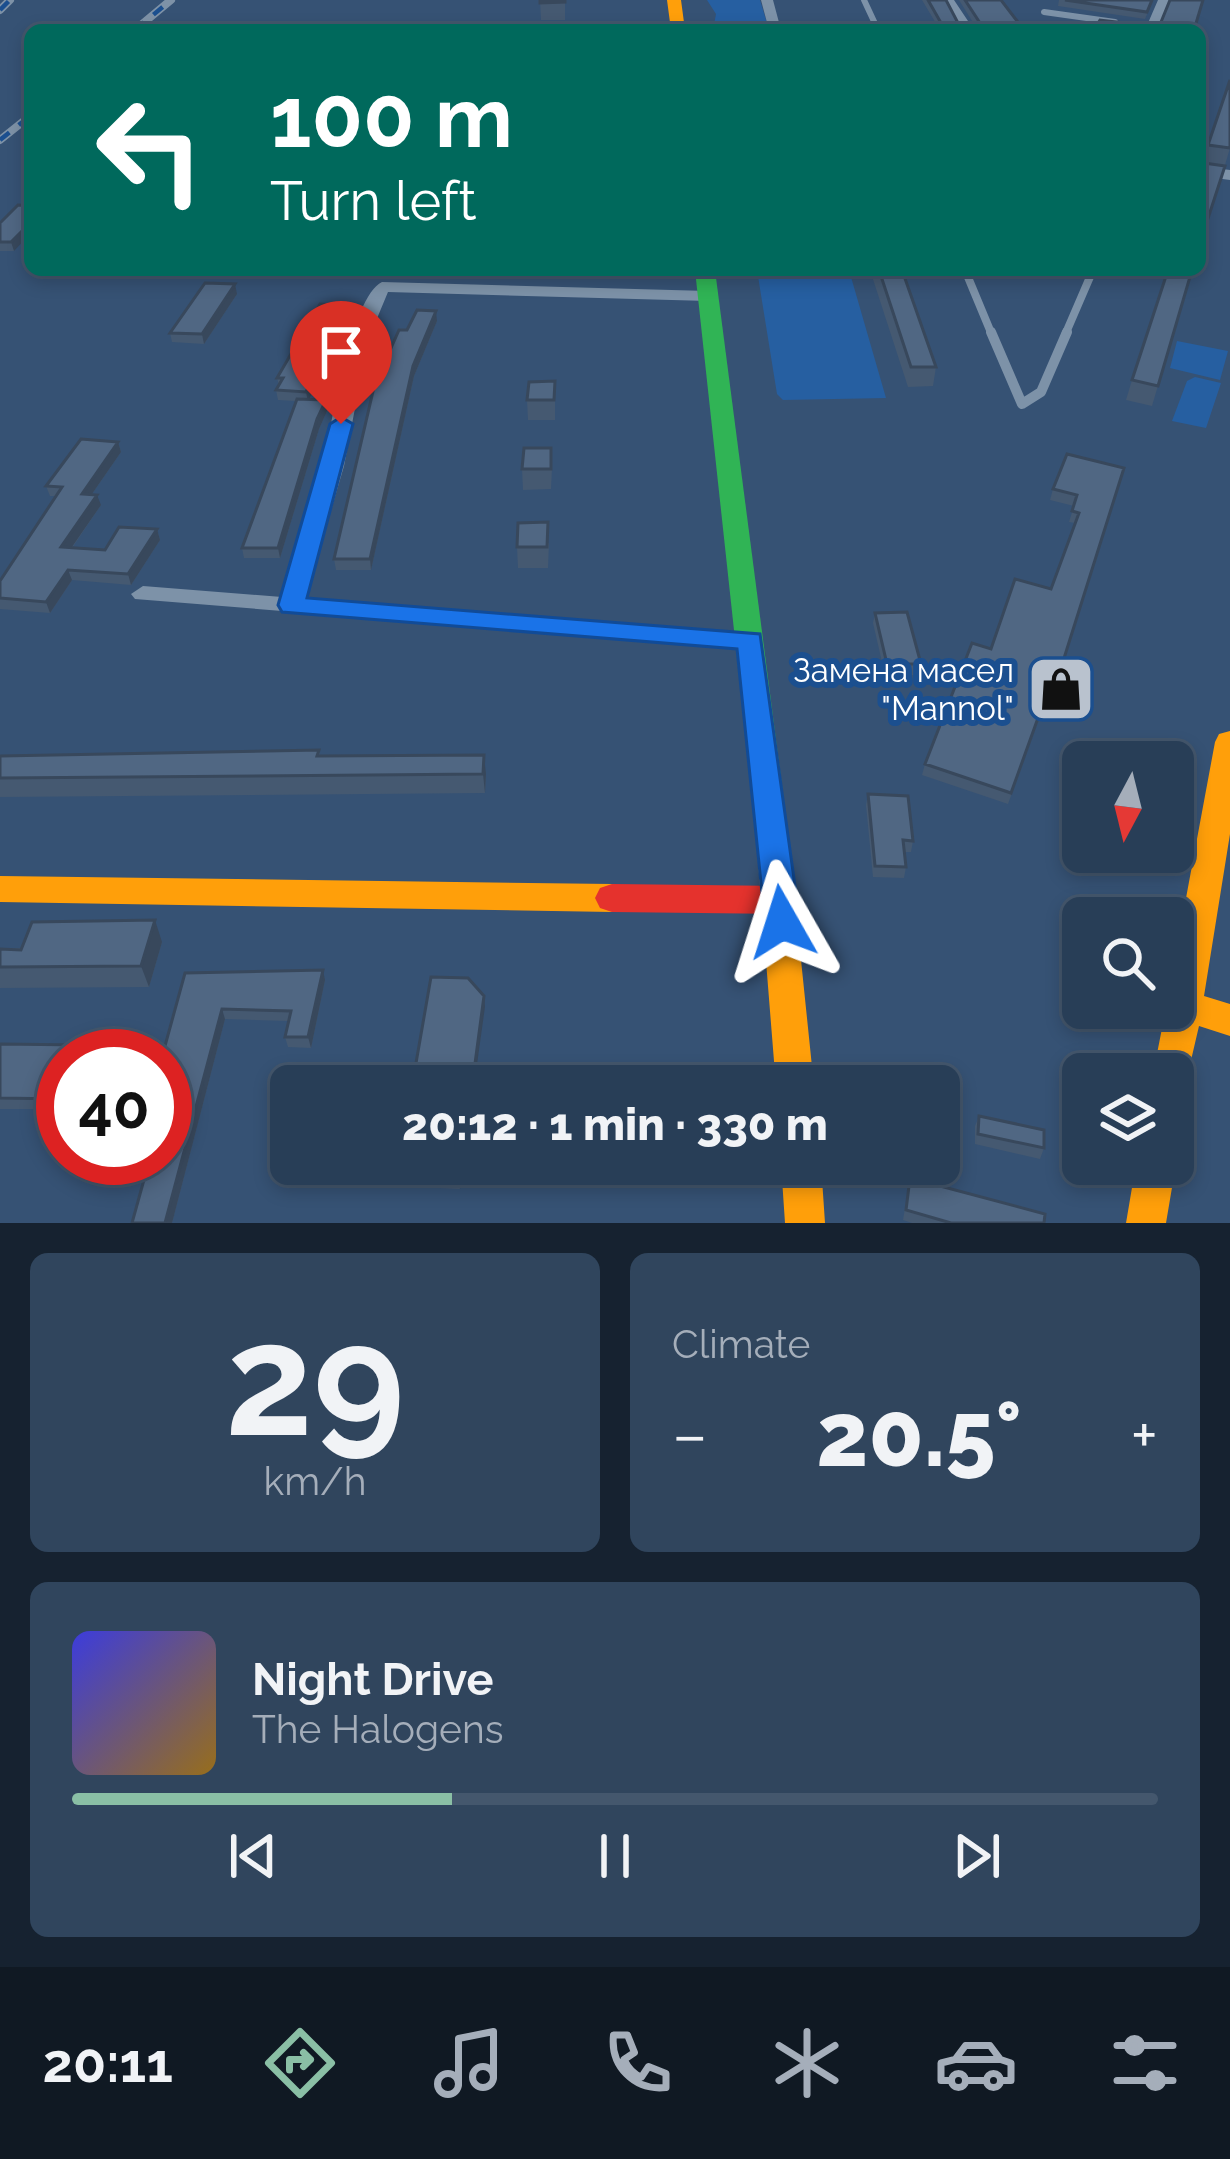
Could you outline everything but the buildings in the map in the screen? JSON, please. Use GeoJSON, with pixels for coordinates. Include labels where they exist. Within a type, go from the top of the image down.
{"type":"FeatureCollection","features":[{"type":"Feature","properties":{"kind":"main road"},"geometry":{"type":"LineString","coordinates":[[707,283],[780,899],[793,1065]]}},
{"type":"Feature","properties":{"kind":"main road"},"geometry":{"type":"LineString","coordinates":[[1194,947],[1230,742]]}},
{"type":"Feature","properties":{"kind":"main road"},"geometry":{"type":"LineString","coordinates":[[0,889],[780,899]]}},
{"type":"Feature","properties":{"kind":"main road"},"geometry":{"type":"LineString","coordinates":[[1194,1007],[1230,1020]]}},
{"type":"Feature","properties":{"kind":"main road"},"geometry":{"type":"LineString","coordinates":[[802,1185],[805,1223]]}},
{"type":"Feature","properties":{"kind":"main road"},"geometry":{"type":"LineString","coordinates":[[1146,1223],[1152,1185]]}},
{"type":"Feature","properties":{"kind":"street"},"geometry":{"type":"LineString","coordinates":[[291,605],[333,466],[359,340],[382,287],[707,283]]}},
{"type":"Feature","properties":{"kind":"street"},"geometry":{"type":"LineString","coordinates":[[143,594],[751,641]]}},
{"type":"Feature","properties":{"kind":"lane"},"geometry":{"type":"LineString","coordinates":[[1044,12],[1120,24]]}},
{"type":"Feature","properties":{"kind":"lane"},"geometry":{"type":"LineString","coordinates":[[968,276],[1022,404],[1041,392],[1090,276]]}},
{"type":"Feature","properties":{"kind":"shaded area"},"geometry":{"type":"Polygon","coordinates":[[[707,0],[760,0],[767,24],[714,24],[716,14],[707,0]]]}},
{"type":"Feature","properties":{"kind":"shaded area"},"geometry":{"type":"Polygon","coordinates":[[[758,276],[851,276],[886,398],[783,400],[777,394],[758,276]]]}},
{"type":"Feature","properties":{"kind":"shaded area"},"geometry":{"type":"Polygon","coordinates":[[[1177,341],[1228,351],[1220,380],[1170,368],[1177,341]]]}},
{"type":"Feature","properties":{"kind":"shaded area"},"geometry":{"type":"Polygon","coordinates":[[[1195,377],[1221,383],[1206,428],[1172,421],[1187,381],[1195,377]]]}},
{"type":"Feature","properties":{"kind":"railway"},"geometry":{"type":"LineString","coordinates":[[0,10],[10,0]]}},
{"type":"Feature","properties":{"kind":"railway"},"geometry":{"type":"LineString","coordinates":[[142,24],[171,0]]}},
{"type":"Feature","properties":{"kind":"railway"},"geometry":{"type":"LineString","coordinates":[[0,140],[24,121]]}},
{"type":"Feature","properties":{"kind":"traffic: fast"},"geometry":{"type":"LineString","coordinates":[[706,276],[771,824]]}},
{"type":"Feature","properties":{"kind":"traffic: slow"},"geometry":{"type":"LineString","coordinates":[[674,0],[677,24]]}},
{"type":"Feature","properties":{"kind":"traffic: slow"},"geometry":{"type":"LineString","coordinates":[[1176,1053],[1230,742]]}},
{"type":"Feature","properties":{"kind":"traffic: slow"},"geometry":{"type":"LineString","coordinates":[[771,824],[793,1065]]}},
{"type":"Feature","properties":{"kind":"traffic: slow"},"geometry":{"type":"LineString","coordinates":[[0,889],[612,898]]}},
{"type":"Feature","properties":{"kind":"traffic: slow"},"geometry":{"type":"LineString","coordinates":[[1194,1008],[1230,1020]]}},
{"type":"Feature","properties":{"kind":"traffic: slow"},"geometry":{"type":"LineString","coordinates":[[802,1185],[805,1223]]}},
{"type":"Feature","properties":{"kind":"traffic: slow"},"geometry":{"type":"LineString","coordinates":[[1146,1223],[1152,1185]]}},
{"type":"Feature","properties":{"kind":"traffic: jam"},"geometry":{"type":"LineString","coordinates":[[612,898],[780,900]]}},
{"type":"Feature","properties":{"kind":"place","name":"Замена масел \"Mannol\""},"geometry":{"type":"Point","coordinates":[1061,689]}},
{"type":"Feature","properties":{"kind":"route"},"geometry":{"type":"LineString","coordinates":[[341,424],[291,605],[751,641],[782,922]]}}]}
